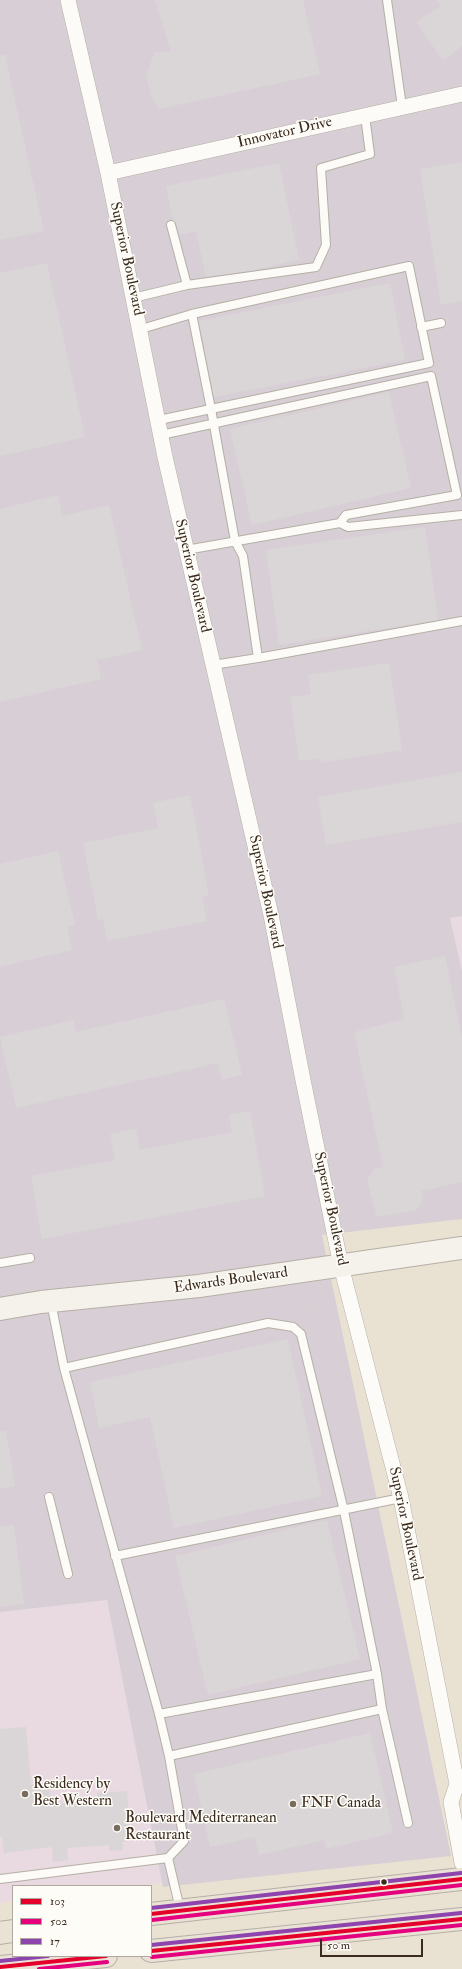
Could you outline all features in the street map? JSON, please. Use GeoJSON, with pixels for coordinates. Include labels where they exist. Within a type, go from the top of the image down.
{"type":"FeatureCollection","features":[{"type":"Feature","properties":{"kind":"main road"},"geometry":{"type":"LineString","coordinates":[[152,1914],[462,1879]]}},
{"type":"Feature","properties":{"kind":"main road"},"geometry":{"type":"LineString","coordinates":[[152,1951],[462,1919]]}},
{"type":"Feature","properties":{"kind":"main road"},"geometry":{"type":"LineString","coordinates":[[0,1932],[12,1931]]}},
{"type":"Feature","properties":{"kind":"main road"},"geometry":{"type":"LineString","coordinates":[[0,1967],[96,1957]]}},
{"type":"Feature","properties":{"kind":"street","name":"Superior Boulevard"},"geometry":{"type":"LineString","coordinates":[[68,0],[108,173],[186,550],[271,915],[341,1266],[401,1498],[460,1787],[451,1802],[462,1863]]}},
{"type":"Feature","properties":{"kind":"street","name":"Innovator Drive"},"geometry":{"type":"LineString","coordinates":[[108,173],[462,94]]}},
{"type":"Feature","properties":{"kind":"street","name":"Edwards Boulevard"},"geometry":{"type":"LineString","coordinates":[[0,1309],[199,1286],[462,1248]]}},
{"type":"Feature","properties":{"kind":"lane"},"geometry":{"type":"LineString","coordinates":[[387,0],[402,107]]}},
{"type":"Feature","properties":{"kind":"lane"},"geometry":{"type":"LineString","coordinates":[[133,298],[188,285],[316,267],[326,246],[321,168],[370,154],[365,116]]}},
{"type":"Feature","properties":{"kind":"lane"},"geometry":{"type":"LineString","coordinates":[[171,225],[188,285]]}},
{"type":"Feature","properties":{"kind":"lane"},"geometry":{"type":"LineString","coordinates":[[141,329],[192,314],[409,266],[429,363],[159,420]]}},
{"type":"Feature","properties":{"kind":"lane"},"geometry":{"type":"LineString","coordinates":[[192,314],[235,541],[243,556],[258,658]]}},
{"type":"Feature","properties":{"kind":"lane"},"geometry":{"type":"LineString","coordinates":[[421,327],[441,323]]}},
{"type":"Feature","properties":{"kind":"lane"},"geometry":{"type":"LineString","coordinates":[[161,435],[431,376],[457,496],[346,515],[340,523]]}},
{"type":"Feature","properties":{"kind":"lane"},"geometry":{"type":"LineString","coordinates":[[186,550],[340,523],[348,528],[462,515]]}},
{"type":"Feature","properties":{"kind":"lane"},"geometry":{"type":"LineString","coordinates":[[213,665],[462,621]]}},
{"type":"Feature","properties":{"kind":"lane"},"geometry":{"type":"LineString","coordinates":[[0,1263],[30,1258]]}},
{"type":"Feature","properties":{"kind":"lane"},"geometry":{"type":"LineString","coordinates":[[0,1879],[168,1858],[184,1841],[169,1756],[159,1714],[64,1368],[51,1302]]}},
{"type":"Feature","properties":{"kind":"lane"},"geometry":{"type":"LineString","coordinates":[[64,1368],[268,1323],[293,1327],[301,1334],[344,1510],[377,1674],[382,1709],[408,1823]]}},
{"type":"Feature","properties":{"kind":"lane"},"geometry":{"type":"LineString","coordinates":[[49,1497],[68,1574]]}},
{"type":"Feature","properties":{"kind":"lane"},"geometry":{"type":"LineString","coordinates":[[115,1556],[401,1498]]}},
{"type":"Feature","properties":{"kind":"lane"},"geometry":{"type":"LineString","coordinates":[[159,1714],[377,1674]]}},
{"type":"Feature","properties":{"kind":"lane"},"geometry":{"type":"LineString","coordinates":[[169,1756],[382,1709]]}},
{"type":"Feature","properties":{"kind":"lane"},"geometry":{"type":"LineString","coordinates":[[168,1858],[181,1911]]}},
{"type":"Feature","properties":{"kind":"path"},"geometry":{"type":"LineString","coordinates":[[293,1327],[328,1290],[341,1266]]}},
{"type":"Feature","properties":{"kind":"shaded area"},"geometry":{"type":"Polygon","coordinates":[[[0,0],[462,0],[462,916],[450,918],[462,971],[462,1219],[322,1235],[451,1856],[163,1887],[107,1600],[0,1612],[0,0]]]}},
{"type":"Feature","properties":{"kind":"shaded area"},"geometry":{"type":"Polygon","coordinates":[[[462,916],[462,971],[450,918],[462,916]]]}},
{"type":"Feature","properties":{"kind":"shaded area"},"geometry":{"type":"Polygon","coordinates":[[[107,1600],[163,1883],[144,1885],[12,1885],[12,1901],[0,1903],[0,1612],[107,1600]]]}},
{"type":"Feature","properties":{"kind":"building"},"geometry":{"type":"Polygon","coordinates":[[[155,0],[303,0],[320,74],[159,109],[151,96],[146,74],[155,52],[171,52],[155,0]]]}},
{"type":"Feature","properties":{"kind":"building"},"geometry":{"type":"Polygon","coordinates":[[[437,0],[462,0],[462,46],[443,61],[416,22],[441,6],[437,0]]]}},
{"type":"Feature","properties":{"kind":"building"},"geometry":{"type":"Polygon","coordinates":[[[0,55],[5,55],[44,231],[0,240],[0,55]]]}},
{"type":"Feature","properties":{"kind":"building"},"geometry":{"type":"Polygon","coordinates":[[[462,162],[462,301],[441,305],[420,169],[462,162]]]}},
{"type":"Feature","properties":{"kind":"building"},"geometry":{"type":"Polygon","coordinates":[[[279,163],[299,260],[249,271],[206,277],[196,231],[179,235],[176,224],[173,220],[166,186],[279,163]]]}},
{"type":"Feature","properties":{"kind":"building"},"geometry":{"type":"Polygon","coordinates":[[[47,263],[85,437],[0,456],[0,273],[47,263]]]}},
{"type":"Feature","properties":{"kind":"building"},"geometry":{"type":"Polygon","coordinates":[[[390,283],[405,360],[214,397],[199,321],[390,283]]]}},
{"type":"Feature","properties":{"kind":"building"},"geometry":{"type":"Polygon","coordinates":[[[389,392],[411,488],[252,525],[230,429],[389,392]]]}},
{"type":"Feature","properties":{"kind":"building"},"geometry":{"type":"Polygon","coordinates":[[[58,495],[62,516],[109,505],[142,650],[97,660],[101,679],[0,702],[0,509],[58,495]]]}},
{"type":"Feature","properties":{"kind":"building"},"geometry":{"type":"Polygon","coordinates":[[[425,527],[438,620],[279,645],[266,550],[425,527]]]}},
{"type":"Feature","properties":{"kind":"building"},"geometry":{"type":"Polygon","coordinates":[[[389,663],[402,750],[319,763],[319,758],[299,761],[290,697],[311,694],[308,675],[389,663]]]}},
{"type":"Feature","properties":{"kind":"building"},"geometry":{"type":"Polygon","coordinates":[[[462,772],[462,822],[326,845],[318,797],[462,772]]]}},
{"type":"Feature","properties":{"kind":"building"},"geometry":{"type":"Polygon","coordinates":[[[190,795],[209,895],[202,896],[207,921],[107,941],[103,919],[98,920],[83,843],[158,828],[153,803],[190,795]]]}},
{"type":"Feature","properties":{"kind":"building"},"geometry":{"type":"Polygon","coordinates":[[[58,851],[75,925],[67,927],[72,950],[0,967],[0,864],[58,851]]]}},
{"type":"Feature","properties":{"kind":"building"},"geometry":{"type":"Polygon","coordinates":[[[445,956],[462,1038],[462,1182],[421,1191],[423,1200],[416,1210],[377,1217],[367,1180],[374,1169],[383,1167],[354,1032],[404,1019],[394,967],[445,956]]]}},
{"type":"Feature","properties":{"kind":"building"},"geometry":{"type":"Polygon","coordinates":[[[224,999],[242,1075],[222,1080],[218,1063],[16,1108],[0,1037],[74,1020],[76,1032],[224,999]]]}},
{"type":"Feature","properties":{"kind":"building"},"geometry":{"type":"Polygon","coordinates":[[[250,1111],[265,1196],[42,1239],[31,1176],[115,1160],[110,1134],[136,1129],[140,1150],[232,1132],[229,1115],[250,1111]]]}},
{"type":"Feature","properties":{"kind":"building"},"geometry":{"type":"Polygon","coordinates":[[[288,1339],[322,1496],[174,1528],[150,1417],[99,1428],[90,1382],[288,1339]]]}},
{"type":"Feature","properties":{"kind":"building"},"geometry":{"type":"Polygon","coordinates":[[[0,1431],[6,1431],[15,1486],[0,1489],[0,1431]]]}},
{"type":"Feature","properties":{"kind":"building"},"geometry":{"type":"Polygon","coordinates":[[[327,1520],[360,1659],[208,1695],[175,1556],[327,1520]]]}},
{"type":"Feature","properties":{"kind":"building"},"geometry":{"type":"Polygon","coordinates":[[[14,1525],[24,1604],[0,1607],[0,1527],[14,1525]]]}},
{"type":"Feature","properties":{"kind":"building","name":"Residency by Best Western"},"geometry":{"type":"Polygon","coordinates":[[[26,1727],[31,1785],[49,1783],[51,1804],[98,1801],[97,1793],[127,1791],[131,1841],[123,1842],[123,1850],[109,1851],[109,1845],[67,1848],[68,1860],[53,1862],[52,1847],[4,1853],[2,1837],[0,1837],[0,1729],[26,1727]]]}},
{"type":"Feature","properties":{"kind":"building","name":"FNF Canada"},"geometry":{"type":"Polygon","coordinates":[[[370,1733],[393,1833],[326,1849],[324,1840],[259,1855],[255,1837],[210,1847],[194,1774],[370,1733]]]}},
{"type":"Feature","properties":{"kind":"transit line","name":"17"},"geometry":{"type":"LineString","coordinates":[[152,1908],[461,1873]]}},
{"type":"Feature","properties":{"kind":"transit line","name":"103"},"geometry":{"type":"LineString","coordinates":[[152,1914],[462,1879]]}},
{"type":"Feature","properties":{"kind":"transit line","name":"502"},"geometry":{"type":"LineString","coordinates":[[152,1920],[462,1885]]}},
{"type":"Feature","properties":{"kind":"transit line","name":"17"},"geometry":{"type":"LineString","coordinates":[[152,1945],[461,1913]]}},
{"type":"Feature","properties":{"kind":"transit line","name":"103"},"geometry":{"type":"LineString","coordinates":[[152,1951],[462,1919]]}},
{"type":"Feature","properties":{"kind":"transit line","name":"502"},"geometry":{"type":"LineString","coordinates":[[152,1957],[462,1925]]}},
{"type":"Feature","properties":{"kind":"transit line","name":"17"},"geometry":{"type":"LineString","coordinates":[[0,1961],[38,1957]]}},
{"type":"Feature","properties":{"kind":"transit line","name":"103"},"geometry":{"type":"LineString","coordinates":[[0,1967],[96,1957]]}},
{"type":"Feature","properties":{"kind":"transit line","name":"502"},"geometry":{"type":"LineString","coordinates":[[39,1969],[107,1962]]}},
{"type":"Feature","properties":{"kind":"place","name":"Residency by Best Western"},"geometry":{"type":"Point","coordinates":[25,1794]}},
{"type":"Feature","properties":{"kind":"place","name":"FNF Canada"},"geometry":{"type":"Point","coordinates":[293,1804]}},
{"type":"Feature","properties":{"kind":"place","name":"Boulevard Mediterranean Restaurant"},"geometry":{"type":"Point","coordinates":[117,1828]}}]}
